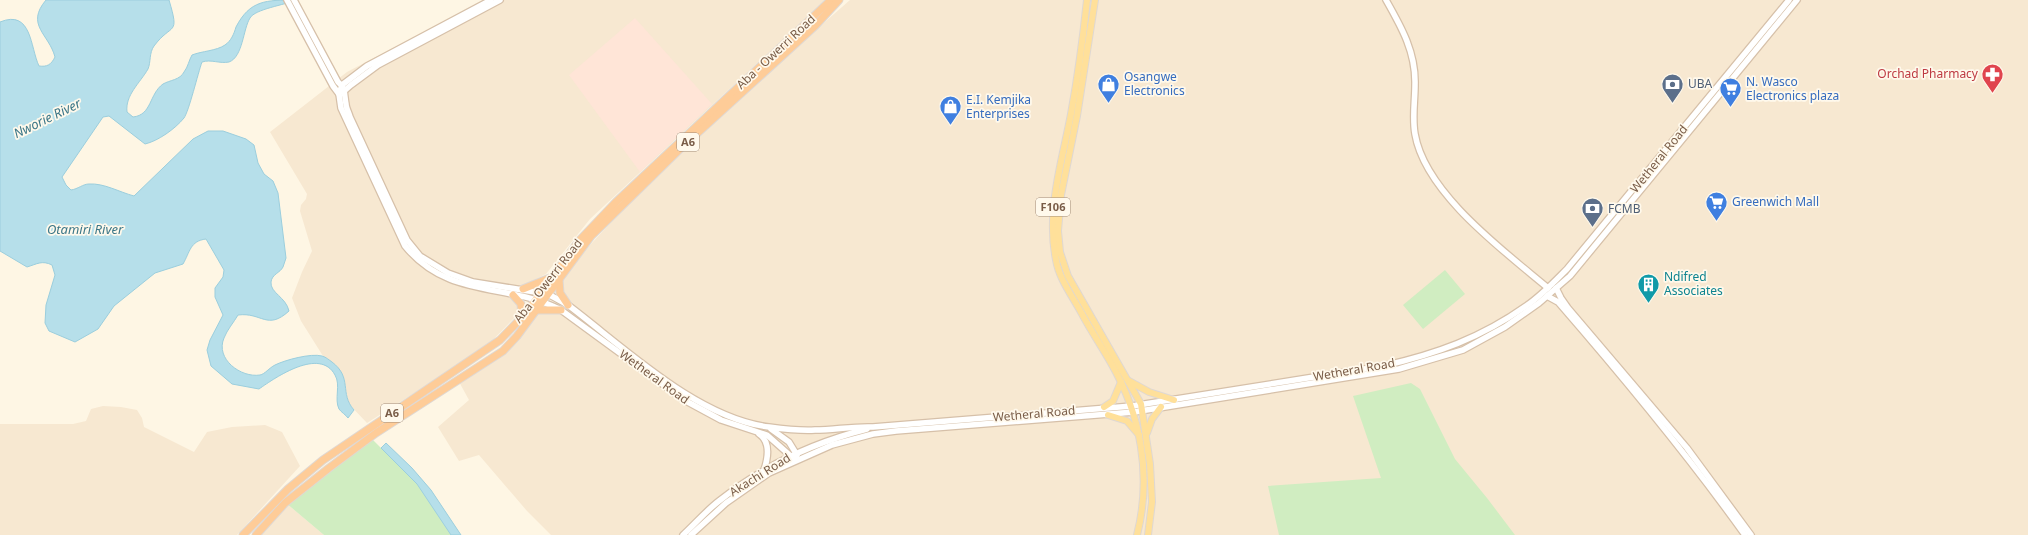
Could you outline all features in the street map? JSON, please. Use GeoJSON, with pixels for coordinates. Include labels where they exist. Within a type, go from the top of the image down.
{"type":"FeatureCollection","features":[{"type":"Feature","properties":{"kind":"highway","name":"Aba - Owerri Road"},"geometry":{"type":"LineString","coordinates":[[243,535],[288,489],[305,474],[371,426],[487,350],[522,318],[542,296],[579,241],[616,202],[811,21],[831,0]]}},
{"type":"Feature","properties":{"kind":"highway","name":"Aba - Owerri Road"},"geometry":{"type":"LineString","coordinates":[[555,278],[591,236],[622,204],[815,26],[839,0]]}},
{"type":"Feature","properties":{"kind":"highway"},"geometry":{"type":"LineString","coordinates":[[524,289],[555,278],[560,293],[568,305]]}},
{"type":"Feature","properties":{"kind":"highway"},"geometry":{"type":"LineString","coordinates":[[513,295],[520,304],[522,318]]}},
{"type":"Feature","properties":{"kind":"highway","name":"Aba - Owerri Road"},"geometry":{"type":"LineString","coordinates":[[256,535],[285,503],[329,468],[376,433],[503,350],[517,336],[537,310],[542,296]]}},
{"type":"Feature","properties":{"kind":"highway"},"geometry":{"type":"LineString","coordinates":[[537,310],[561,310]]}},
{"type":"Feature","properties":{"kind":"main road"},"geometry":{"type":"LineString","coordinates":[[287,0],[299,15],[338,82],[342,85],[341,108],[397,233],[412,255],[428,267],[451,279],[476,288],[513,295],[542,296]]}},
{"type":"Feature","properties":{"kind":"main road"},"geometry":{"type":"LineString","coordinates":[[294,0],[299,15],[333,86],[342,93],[350,117],[407,240],[420,256],[440,269],[461,278],[491,285],[524,289],[542,296]]}},
{"type":"Feature","properties":{"kind":"main road"},"geometry":{"type":"LineString","coordinates":[[342,85],[376,60],[491,0]]}},
{"type":"Feature","properties":{"kind":"main road"},"geometry":{"type":"LineString","coordinates":[[342,93],[372,69],[500,0]]}},
{"type":"Feature","properties":{"kind":"main road","name":"F106"},"geometry":{"type":"LineString","coordinates":[[1087,0],[1078,76],[1055,192],[1051,229],[1058,269],[1091,332],[1141,408],[1150,464],[1152,502],[1148,535]]}},
{"type":"Feature","properties":{"kind":"main road","name":"F106"},"geometry":{"type":"LineString","coordinates":[[1095,0],[1076,116],[1061,194],[1058,231],[1060,252],[1068,276],[1124,381],[1133,409],[1144,466],[1144,497],[1137,535]]}},
{"type":"Feature","properties":{"kind":"main road"},"geometry":{"type":"LineString","coordinates":[[1386,0],[1406,37],[1414,61],[1415,134],[1427,167],[1462,212],[1486,236],[1548,288]]}},
{"type":"Feature","properties":{"kind":"main road","name":"Wetheral Road"},"geometry":{"type":"LineString","coordinates":[[1141,408],[1174,400],[1383,366],[1438,352],[1458,345],[1507,319],[1528,305],[1568,270],[1789,0]]}},
{"type":"Feature","properties":{"kind":"main road","name":"Wetheral Road"},"geometry":{"type":"LineString","coordinates":[[1141,408],[1161,407],[1351,377],[1419,364],[1463,350],[1525,314],[1556,288],[1582,261],[1796,0]]}},
{"type":"Feature","properties":{"kind":"main road"},"geometry":{"type":"LineString","coordinates":[[1556,288],[1568,308],[1687,448],[1751,535]]}},
{"type":"Feature","properties":{"kind":"main road","name":"Wetheral Road"},"geometry":{"type":"LineString","coordinates":[[542,296],[568,305],[679,389],[723,417],[769,427],[815,430],[1045,414],[1104,408],[1133,409]]}},
{"type":"Feature","properties":{"kind":"main road","name":"Wetheral Road"},"geometry":{"type":"LineString","coordinates":[[542,296],[666,389],[723,417],[767,435],[790,455],[797,456],[832,445],[884,433],[1108,415],[1133,409]]}},
{"type":"Feature","properties":{"kind":"main road"},"geometry":{"type":"LineString","coordinates":[[1547,296],[1558,302],[1642,400],[1699,471],[1745,535]]}},
{"type":"Feature","properties":{"kind":"main road"},"geometry":{"type":"LineString","coordinates":[[1104,408],[1113,401],[1124,381],[1149,392],[1174,400]]}},
{"type":"Feature","properties":{"kind":"main road"},"geometry":{"type":"LineString","coordinates":[[1146,435],[1152,419],[1161,407]]}},
{"type":"Feature","properties":{"kind":"main road"},"geometry":{"type":"LineString","coordinates":[[1133,409],[1141,408]]}},
{"type":"Feature","properties":{"kind":"main road"},"geometry":{"type":"LineString","coordinates":[[1108,415],[1127,421],[1139,436]]}},
{"type":"Feature","properties":{"kind":"main road","name":"Wetheral Road"},"geometry":{"type":"LineString","coordinates":[[769,427],[789,442],[797,456]]}},
{"type":"Feature","properties":{"kind":"main road","name":"Akachi Road"},"geometry":{"type":"LineString","coordinates":[[691,535],[726,503],[769,473],[797,456],[830,439],[873,427]]}},
{"type":"Feature","properties":{"kind":"main road"},"geometry":{"type":"LineString","coordinates":[[752,430],[761,435],[766,441],[768,457],[764,470]]}},
{"type":"Feature","properties":{"kind":"main road","name":"Akachi Road"},"geometry":{"type":"LineString","coordinates":[[683,535],[718,502],[764,470],[790,455]]}},
{"type":"Feature","properties":{"kind":"shaded area"},"geometry":{"type":"Polygon","coordinates":[[[485,0],[825,0],[590,219],[546,274],[530,282],[516,316],[485,348],[367,423],[348,403],[346,390],[337,366],[323,356],[301,321],[292,298],[312,251],[300,211],[301,205],[306,199],[307,194],[270,132],[347,72],[485,0]]]}},
{"type":"Feature","properties":{"kind":"shaded area"},"geometry":{"type":"Polygon","coordinates":[[[850,0],[2028,0],[2028,535],[551,535],[527,511],[479,455],[459,461],[438,427],[469,400],[458,380],[493,358],[537,313],[553,308],[558,298],[558,286],[579,257],[627,205],[778,63],[850,0]]]}},
{"type":"Feature","properties":{"kind":"shaded area"},"geometry":{"type":"Polygon","coordinates":[[[635,18],[712,104],[640,172],[569,75],[635,18]]]}},
{"type":"Feature","properties":{"kind":"shaded area"},"geometry":{"type":"Polygon","coordinates":[[[103,406],[137,410],[142,418],[144,427],[194,452],[207,432],[232,427],[265,425],[282,432],[300,466],[237,535],[0,535],[0,424],[73,424],[86,421],[91,409],[103,406]]]}},
{"type":"Feature","properties":{"kind":"shaded area"},"geometry":{"type":"Polygon","coordinates":[[[286,503],[324,535],[256,535],[286,503]]]}},
{"type":"Feature","properties":{"kind":"green space"},"geometry":{"type":"Polygon","coordinates":[[[1445,270],[1465,294],[1423,329],[1403,305],[1445,270]]]}},
{"type":"Feature","properties":{"kind":"green space"},"geometry":{"type":"Polygon","coordinates":[[[1411,383],[1420,389],[1455,459],[1515,535],[1279,535],[1268,486],[1381,478],[1353,396],[1411,383]]]}},
{"type":"Feature","properties":{"kind":"green space"},"geometry":{"type":"Polygon","coordinates":[[[371,438],[417,484],[451,535],[324,535],[286,503],[371,438]]]}},
{"type":"Feature","properties":{"kind":"water"},"geometry":{"type":"Polygon","coordinates":[[[46,0],[169,0],[174,24],[172,28],[154,46],[151,52],[148,69],[128,100],[127,112],[133,117],[144,112],[158,88],[182,75],[187,68],[192,55],[217,49],[227,43],[232,37],[241,18],[247,11],[260,3],[268,1],[296,0],[253,15],[250,18],[240,49],[234,59],[229,62],[202,62],[186,114],[184,118],[171,130],[161,137],[145,144],[109,116],[103,117],[62,177],[66,185],[71,190],[87,184],[95,184],[106,186],[134,196],[193,139],[208,131],[223,131],[246,139],[254,145],[258,163],[264,174],[273,181],[278,193],[286,258],[283,267],[273,277],[271,286],[285,302],[289,311],[275,320],[238,315],[224,338],[222,346],[223,353],[226,360],[232,366],[245,373],[253,375],[260,375],[275,365],[291,359],[311,355],[325,357],[338,368],[342,374],[347,398],[354,410],[348,418],[339,409],[337,401],[337,379],[328,367],[319,364],[309,364],[298,367],[276,378],[259,389],[232,384],[211,366],[207,350],[210,340],[223,315],[215,297],[215,288],[223,277],[224,270],[206,239],[197,242],[191,248],[183,264],[155,273],[114,306],[98,329],[75,342],[49,331],[45,323],[46,305],[55,275],[52,265],[42,263],[27,267],[0,251],[0,22],[10,19],[18,21],[24,25],[31,40],[39,66],[48,65],[55,57],[38,23],[40,9],[46,0]]]}},
{"type":"Feature","properties":{"kind":"water"},"geometry":{"type":"Polygon","coordinates":[[[386,443],[412,468],[431,490],[461,535],[451,535],[417,484],[381,448],[386,443]]]}},
{"type":"Feature","properties":{"kind":"place","name":"Orchad Pharmacy"},"geometry":{"type":"Point","coordinates":[1993,94]}},
{"type":"Feature","properties":{"kind":"place","name":"Osangwe Electronics"},"geometry":{"type":"Point","coordinates":[1108,104]}},
{"type":"Feature","properties":{"kind":"place","name":"UBA"},"geometry":{"type":"Point","coordinates":[1673,104]}},
{"type":"Feature","properties":{"kind":"place","name":"N. Wasco Electronics plaza"},"geometry":{"type":"Point","coordinates":[1730,108]}},
{"type":"Feature","properties":{"kind":"place","name":"E.I. Kemjika Enterprises"},"geometry":{"type":"Point","coordinates":[950,126]}},
{"type":"Feature","properties":{"kind":"place","name":"Greenwich Mall"},"geometry":{"type":"Point","coordinates":[1716,222]}},
{"type":"Feature","properties":{"kind":"place","name":"FCMB"},"geometry":{"type":"Point","coordinates":[1593,228]}},
{"type":"Feature","properties":{"kind":"place","name":"Ndifred Associates"},"geometry":{"type":"Point","coordinates":[1649,304]}},
{"type":"Feature","properties":{"kind":"water label","name":"Nworie River"},"geometry":{"type":"Point","coordinates":[47,118]}},
{"type":"Feature","properties":{"kind":"water label","name":"Otamiri River"},"geometry":{"type":"Point","coordinates":[85,229]}}]}
